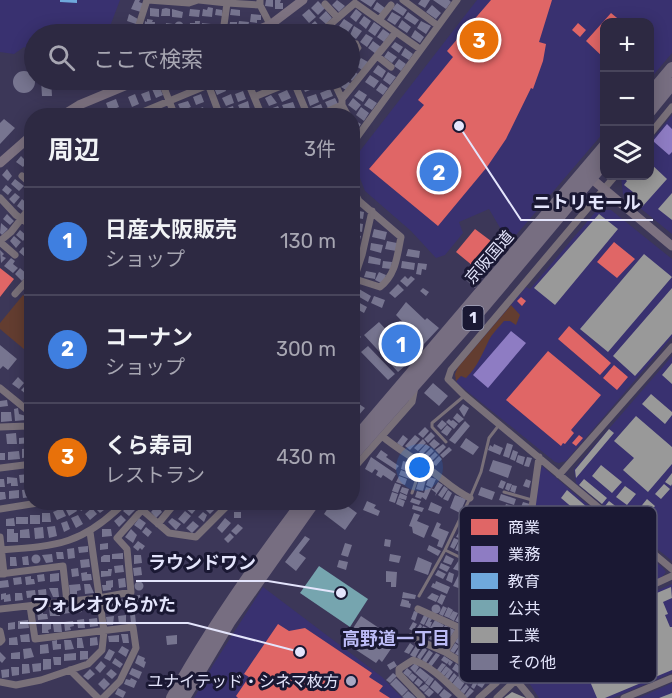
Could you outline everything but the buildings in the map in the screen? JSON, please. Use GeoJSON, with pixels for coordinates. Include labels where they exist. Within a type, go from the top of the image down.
{"type":"FeatureCollection","features":[{"type":"Feature","properties":{"kind":"highway"},"geometry":{"type":"LineString","coordinates":[[654,89],[672,68]]}},
{"type":"Feature","properties":{"kind":"highway"},"geometry":{"type":"LineString","coordinates":[[654,106],[672,84]]}},
{"type":"Feature","properties":{"kind":"highway","name":"京阪国道"},"geometry":{"type":"LineString","coordinates":[[360,447],[486,304],[587,175],[600,154]]}},
{"type":"Feature","properties":{"kind":"highway","name":"京阪国道"},"geometry":{"type":"LineString","coordinates":[[360,434],[587,175],[600,166]]}},
{"type":"Feature","properties":{"kind":"highway"},"geometry":{"type":"LineString","coordinates":[[172,698],[240,587],[297,510]]}},
{"type":"Feature","properties":{"kind":"highway"},"geometry":{"type":"LineString","coordinates":[[184,698],[230,621],[308,510]]}},
{"type":"Feature","properties":{"kind":"street"},"geometry":{"type":"LineString","coordinates":[[139,24],[147,0],[189,3],[199,0],[260,3],[270,24],[303,0]]}},
{"type":"Feature","properties":{"kind":"street"},"geometry":{"type":"LineString","coordinates":[[403,0],[437,25]]}},
{"type":"Feature","properties":{"kind":"street"},"geometry":{"type":"LineString","coordinates":[[360,133],[457,0]]}},
{"type":"Feature","properties":{"kind":"street"},"geometry":{"type":"LineString","coordinates":[[331,24],[356,1],[420,49]]}},
{"type":"Feature","properties":{"kind":"street"},"geometry":{"type":"LineString","coordinates":[[224,24],[227,3]]}},
{"type":"Feature","properties":{"kind":"street"},"geometry":{"type":"LineString","coordinates":[[326,4],[338,18]]}},
{"type":"Feature","properties":{"kind":"street"},"geometry":{"type":"LineString","coordinates":[[379,20],[391,5]]}},
{"type":"Feature","properties":{"kind":"street"},"geometry":{"type":"LineString","coordinates":[[360,78],[396,32]]}},
{"type":"Feature","properties":{"kind":"street"},"geometry":{"type":"LineString","coordinates":[[377,56],[391,67]]}},
{"type":"Feature","properties":{"kind":"street"},"geometry":{"type":"LineString","coordinates":[[74,108],[115,90]]}},
{"type":"Feature","properties":{"kind":"street"},"geometry":{"type":"LineString","coordinates":[[165,90],[172,108]]}},
{"type":"Feature","properties":{"kind":"street"},"geometry":{"type":"LineString","coordinates":[[151,108],[193,90]]}},
{"type":"Feature","properties":{"kind":"street"},"geometry":{"type":"LineString","coordinates":[[210,90],[217,108]]}},
{"type":"Feature","properties":{"kind":"street"},"geometry":{"type":"LineString","coordinates":[[251,90],[259,108]]}},
{"type":"Feature","properties":{"kind":"street"},"geometry":{"type":"LineString","coordinates":[[254,97],[270,90]]}},
{"type":"Feature","properties":{"kind":"street"},"geometry":{"type":"LineString","coordinates":[[298,90],[305,108]]}},
{"type":"Feature","properties":{"kind":"street"},"geometry":{"type":"LineString","coordinates":[[337,90],[345,108]]}},
{"type":"Feature","properties":{"kind":"street"},"geometry":{"type":"LineString","coordinates":[[332,108],[342,102],[351,90]]}},
{"type":"Feature","properties":{"kind":"street"},"geometry":{"type":"LineString","coordinates":[[654,129],[672,107]]}},
{"type":"Feature","properties":{"kind":"street"},"geometry":{"type":"LineString","coordinates":[[0,163],[24,142]]}},
{"type":"Feature","properties":{"kind":"street"},"geometry":{"type":"LineString","coordinates":[[587,175],[672,246]]}},
{"type":"Feature","properties":{"kind":"street"},"geometry":{"type":"LineString","coordinates":[[596,506],[448,379],[451,370],[611,180]]}},
{"type":"Feature","properties":{"kind":"street"},"geometry":{"type":"LineString","coordinates":[[0,198],[22,218]]}},
{"type":"Feature","properties":{"kind":"street"},"geometry":{"type":"LineString","coordinates":[[360,202],[401,237],[392,274],[380,287],[360,283]]}},
{"type":"Feature","properties":{"kind":"street"},"geometry":{"type":"LineString","coordinates":[[360,262],[372,211]]}},
{"type":"Feature","properties":{"kind":"street"},"geometry":{"type":"LineString","coordinates":[[15,255],[0,242],[24,215]]}},
{"type":"Feature","properties":{"kind":"street"},"geometry":{"type":"LineString","coordinates":[[15,294],[24,284]]}},
{"type":"Feature","properties":{"kind":"street"},"geometry":{"type":"LineString","coordinates":[[559,475],[672,347]]}},
{"type":"Feature","properties":{"kind":"street"},"geometry":{"type":"LineString","coordinates":[[360,461],[412,402],[415,384]]}},
{"type":"Feature","properties":{"kind":"street"},"geometry":{"type":"LineString","coordinates":[[0,388],[24,408]]}},
{"type":"Feature","properties":{"kind":"street"},"geometry":{"type":"LineString","coordinates":[[0,427],[24,426]]}},
{"type":"Feature","properties":{"kind":"street"},"geometry":{"type":"LineString","coordinates":[[382,436],[400,452],[422,465],[453,490],[470,498]]}},
{"type":"Feature","properties":{"kind":"street"},"geometry":{"type":"LineString","coordinates":[[531,506],[539,457]]}},
{"type":"Feature","properties":{"kind":"street"},"geometry":{"type":"LineString","coordinates":[[0,468],[24,465]]}},
{"type":"Feature","properties":{"kind":"street"},"geometry":{"type":"LineString","coordinates":[[0,509],[24,505]]}},
{"type":"Feature","properties":{"kind":"street"},"geometry":{"type":"LineString","coordinates":[[1,550],[58,545],[90,532],[117,510]]}},
{"type":"Feature","properties":{"kind":"street"},"geometry":{"type":"LineString","coordinates":[[0,609],[99,598],[131,591],[127,549],[117,538],[142,510],[169,533],[196,537],[223,510]]}},
{"type":"Feature","properties":{"kind":"street"},"geometry":{"type":"LineString","coordinates":[[158,524],[169,510]]}},
{"type":"Feature","properties":{"kind":"street"},"geometry":{"type":"LineString","coordinates":[[0,682],[16,685],[41,680],[88,664],[102,650],[104,631],[90,532]]}},
{"type":"Feature","properties":{"kind":"street"},"geometry":{"type":"LineString","coordinates":[[0,537],[2,574],[63,566],[67,602]]}},
{"type":"Feature","properties":{"kind":"street"},"geometry":{"type":"LineString","coordinates":[[657,557],[672,569]]}},
{"type":"Feature","properties":{"kind":"street"},"geometry":{"type":"LineString","coordinates":[[657,583],[672,576]]}},
{"type":"Feature","properties":{"kind":"street"},"geometry":{"type":"LineString","coordinates":[[30,606],[35,639],[133,627],[136,648],[120,681],[103,698]]}},
{"type":"Feature","properties":{"kind":"street"},"geometry":{"type":"LineString","coordinates":[[418,609],[459,628]]}},
{"type":"Feature","properties":{"kind":"street"},"geometry":{"type":"LineString","coordinates":[[445,652],[459,630]]}},
{"type":"Feature","properties":{"kind":"street"},"geometry":{"type":"LineString","coordinates":[[0,631],[0,642]]}},
{"type":"Feature","properties":{"kind":"street"},"geometry":{"type":"LineString","coordinates":[[411,637],[459,661]]}},
{"type":"Feature","properties":{"kind":"street"},"geometry":{"type":"LineString","coordinates":[[422,698],[399,674],[399,669],[413,660],[420,662],[463,698]]}},
{"type":"Feature","properties":{"kind":"street"},"geometry":{"type":"LineString","coordinates":[[70,670],[99,698]]}},
{"type":"Feature","properties":{"kind":"street"},"geometry":{"type":"LineString","coordinates":[[624,698],[672,678]]}},
{"type":"Feature","properties":{"kind":"street"},"geometry":{"type":"LineString","coordinates":[[479,698],[496,683]]}},
{"type":"Feature","properties":{"kind":"street"},"geometry":{"type":"LineString","coordinates":[[497,698],[513,683]]}},
{"type":"Feature","properties":{"kind":"street"},"geometry":{"type":"LineString","coordinates":[[518,683],[531,698]]}},
{"type":"Feature","properties":{"kind":"lane"},"geometry":{"type":"LineString","coordinates":[[446,442],[432,427],[432,423],[464,395]]}},
{"type":"Feature","properties":{"kind":"lane"},"geometry":{"type":"LineString","coordinates":[[466,506],[481,472],[489,438],[499,424]]}},
{"type":"Feature","properties":{"kind":"lane"},"geometry":{"type":"LineString","coordinates":[[412,493],[422,465]]}},
{"type":"Feature","properties":{"kind":"lane"},"geometry":{"type":"LineString","coordinates":[[504,492],[532,500]]}},
{"type":"Feature","properties":{"kind":"lane"},"geometry":{"type":"LineString","coordinates":[[419,596],[459,521]]}},
{"type":"Feature","properties":{"kind":"lane"},"geometry":{"type":"LineString","coordinates":[[445,550],[459,557]]}},
{"type":"Feature","properties":{"kind":"shaded area"},"geometry":{"type":"Polygon","coordinates":[[[0,0],[120,0],[111,24],[24,24],[24,47],[14,54],[0,52],[0,0]]]}},
{"type":"Feature","properties":{"kind":"shaded area"},"geometry":{"type":"Polygon","coordinates":[[[477,0],[672,0],[672,53],[654,74],[654,18],[600,18],[600,137],[510,242],[489,209],[459,222],[463,233],[445,255],[436,258],[411,231],[365,191],[360,178],[360,151],[477,0]]]}},
{"type":"Feature","properties":{"kind":"shaded area"},"geometry":{"type":"Polygon","coordinates":[[[672,115],[672,234],[623,194],[621,180],[654,180],[654,137],[672,115]]]}},
{"type":"Feature","properties":{"kind":"shaded area"},"geometry":{"type":"Polygon","coordinates":[[[597,210],[611,210],[672,259],[672,337],[566,461],[559,463],[457,383],[455,374],[458,367],[526,287],[530,289],[597,210]]]}},
{"type":"Feature","properties":{"kind":"shaded area"},"geometry":{"type":"Polygon","coordinates":[[[24,296],[24,349],[0,329],[0,323],[24,296]]]}},
{"type":"Feature","properties":{"kind":"shaded area"},"geometry":{"type":"Polygon","coordinates":[[[511,305],[520,315],[516,325],[510,321],[504,321],[490,338],[479,360],[466,378],[461,376],[456,381],[455,374],[458,367],[511,305]]]}},
{"type":"Feature","properties":{"kind":"shaded area"},"geometry":{"type":"Polygon","coordinates":[[[672,356],[672,561],[657,549],[657,506],[604,506],[576,483],[574,469],[672,356]]]}},
{"type":"Feature","properties":{"kind":"shaded area"},"geometry":{"type":"Polygon","coordinates":[[[542,466],[589,506],[535,506],[535,492],[542,466]]]}},
{"type":"Feature","properties":{"kind":"shaded area"},"geometry":{"type":"Polygon","coordinates":[[[657,563],[666,572],[657,580],[657,563]]]}},
{"type":"Feature","properties":{"kind":"shaded area"},"geometry":{"type":"Polygon","coordinates":[[[672,584],[672,673],[657,679],[657,590],[672,584]]]}},
{"type":"Feature","properties":{"kind":"shaded area"},"geometry":{"type":"Polygon","coordinates":[[[263,587],[382,677],[402,698],[194,698],[263,587]]]}},
{"type":"Feature","properties":{"kind":"shaded area"},"geometry":{"type":"Polygon","coordinates":[[[529,683],[648,683],[613,698],[539,698],[529,683]]]}},
{"type":"Feature","properties":{"kind":"shaded area"},"geometry":{"type":"Polygon","coordinates":[[[672,683],[672,698],[637,698],[643,696],[672,683]]]}},
{"type":"Feature","properties":{"kind":"place","name":"くら寿司"},"geometry":{"type":"Point","coordinates":[479,40]}},
{"type":"Feature","properties":{"kind":"place","name":"ニトリモール"},"geometry":{"type":"Point","coordinates":[459,126]}},
{"type":"Feature","properties":{"kind":"place","name":"コーナン"},"geometry":{"type":"Point","coordinates":[439,172]}},
{"type":"Feature","properties":{"kind":"place","name":"日産大阪販売"},"geometry":{"type":"Point","coordinates":[401,344]}},
{"type":"Feature","properties":{"kind":"place","name":"ラウンドワン"},"geometry":{"type":"Point","coordinates":[341,593]}},
{"type":"Feature","properties":{"kind":"place","name":"フォレオひらかた"},"geometry":{"type":"Point","coordinates":[300,652]}},
{"type":"Feature","properties":{"kind":"place","name":"ユナイテッド・シネマ枚方"},"geometry":{"type":"Point","coordinates":[351,681]}},
{"type":"Feature","properties":{"kind":"district","name":"高野道一丁目"},"geometry":{"type":"Point","coordinates":[396,639]}}]}
